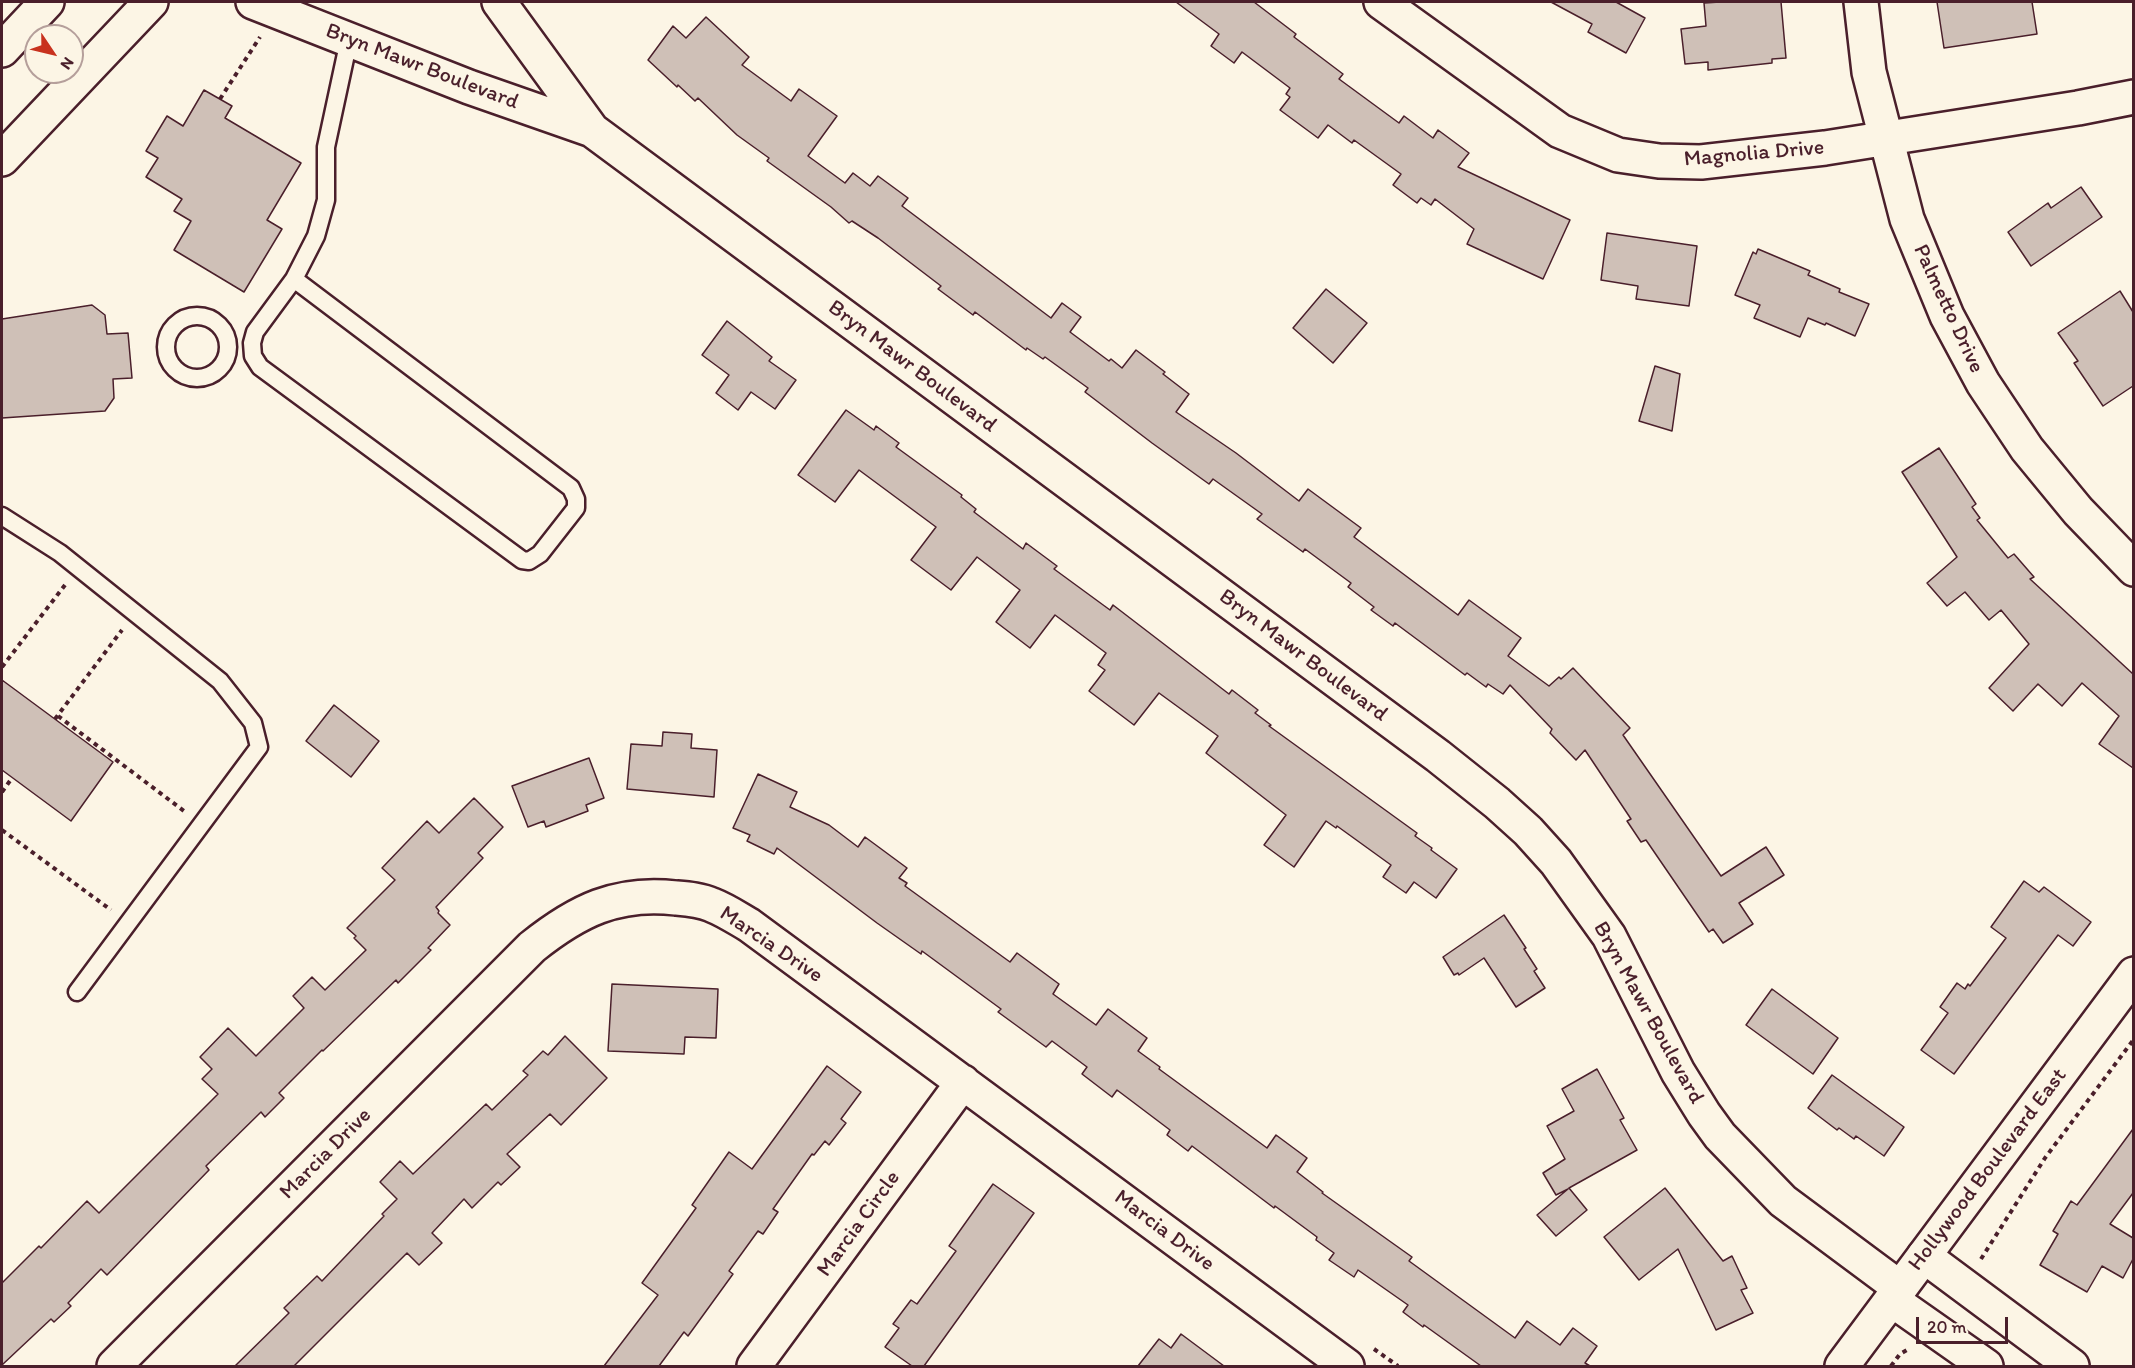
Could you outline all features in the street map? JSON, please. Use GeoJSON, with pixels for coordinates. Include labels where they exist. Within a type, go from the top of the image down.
{"type":"FeatureCollection","features":[{"type":"Feature","properties":{"kind":"main road"},"geometry":{"type":"LineString","coordinates":[[2,50],[46,2]]}},
{"type":"Feature","properties":{"kind":"main road"},"geometry":{"type":"LineString","coordinates":[[2,159],[151,2]]}},
{"type":"Feature","properties":{"kind":"main road","name":"Bryn Mawr Boulevard"},"geometry":{"type":"LineString","coordinates":[[499,2],[592,130]]}},
{"type":"Feature","properties":{"kind":"main road","name":"Magnolia Drive"},"geometry":{"type":"LineString","coordinates":[[1381,2],[1560,131],[1618,155],[1659,161],[1701,162],[1825,148],[2078,108],[2133,97]]}},
{"type":"Feature","properties":{"kind":"main road","name":"Palmetto Drive"},"geometry":{"type":"LineString","coordinates":[[1861,2],[1869,72],[1907,219],[1947,316],[1983,383],[2035,458],[2078,511],[2133,569]]}},
{"type":"Feature","properties":{"kind":"main road","name":"Bryn Mawr Boulevard"},"geometry":{"type":"LineString","coordinates":[[265,6],[469,87],[592,130],[1438,756],[1497,803],[1528,831],[1556,862],[1609,936],[1678,1072],[1720,1136],[1783,1201],[1896,1294],[1931,1328],[1986,1366]]}},
{"type":"Feature","properties":{"kind":"main road","name":"Marcia Drive"},"geometry":{"type":"LineString","coordinates":[[114,1366],[532,947],[560,926],[590,909],[623,898],[658,896],[692,899],[712,905],[749,925],[1336,1356]]}},
{"type":"Feature","properties":{"kind":"main road","name":"Hollywood Boulevard East"},"geometry":{"type":"LineString","coordinates":[[1842,1366],[2133,974]]}},
{"type":"Feature","properties":{"kind":"main road","name":"Marcia Circle"},"geometry":{"type":"LineString","coordinates":[[754,1366],[963,1082]]}},
{"type":"Feature","properties":{"kind":"main road"},"geometry":{"type":"LineString","coordinates":[[1924,1256],[2072,1366]]}},
{"type":"Feature","properties":{"kind":"lane"},"geometry":{"type":"LineString","coordinates":[[294,279],[571,488],[576,499],[576,508],[540,554],[529,561],[522,560],[260,367],[253,356],[252,343],[255,332],[294,279],[316,236],[326,200],[326,147],[349,40]]}},
{"type":"Feature","properties":{"kind":"lane"},"geometry":{"type":"LineString","coordinates":[[227,343],[252,343]]}},
{"type":"Feature","properties":{"kind":"lane"},"geometry":{"type":"LineString","coordinates":[[2,516],[60,553],[220,681],[253,723],[259,747],[77,992]]}},
{"type":"Feature","properties":{"kind":"path"},"geometry":{"type":"LineString","coordinates":[[220,99],[265,6]]}},
{"type":"Feature","properties":{"kind":"path"},"geometry":{"type":"LineString","coordinates":[[2,667],[78,567]]}},
{"type":"Feature","properties":{"kind":"path"},"geometry":{"type":"LineString","coordinates":[[135,613],[57,717],[202,824]]}},
{"type":"Feature","properties":{"kind":"path"},"geometry":{"type":"LineString","coordinates":[[2,792],[12,778]]}},
{"type":"Feature","properties":{"kind":"path"},"geometry":{"type":"LineString","coordinates":[[2,830],[128,923]]}},
{"type":"Feature","properties":{"kind":"path"},"geometry":{"type":"LineString","coordinates":[[1963,1285],[2045,1158],[2133,1040]]}},
{"type":"Feature","properties":{"kind":"path"},"geometry":{"type":"LineString","coordinates":[[1891,1366],[1900,1354],[1919,1344],[1931,1328]]}},
{"type":"Feature","properties":{"kind":"path"},"geometry":{"type":"LineString","coordinates":[[1336,1356],[1398,1366]]}},
{"type":"Feature","properties":{"kind":"building"},"geometry":{"type":"Polygon","coordinates":[[[1176,2],[1254,2],[1296,34],[1294,37],[1343,74],[1339,79],[1399,123],[1404,116],[1433,138],[1438,130],[1469,153],[1458,167],[1570,220],[1543,279],[1467,244],[1474,229],[1435,199],[1431,205],[1421,198],[1417,203],[1393,185],[1401,174],[1354,140],[1352,143],[1328,125],[1318,138],[1280,110],[1290,97],[1286,94],[1290,88],[1242,52],[1234,63],[1211,46],[1219,34],[1176,2]]]}},
{"type":"Feature","properties":{"kind":"building"},"geometry":{"type":"Polygon","coordinates":[[[1551,2],[1616,2],[1645,18],[1626,53],[1588,32],[1592,24],[1551,2]]]}},
{"type":"Feature","properties":{"kind":"building"},"geometry":{"type":"Polygon","coordinates":[[[1781,2],[1786,58],[1772,59],[1772,63],[1708,70],[1708,62],[1685,64],[1681,29],[1706,26],[1704,3],[1781,2]]]}},
{"type":"Feature","properties":{"kind":"building"},"geometry":{"type":"Polygon","coordinates":[[[1937,2],[2032,2],[2037,34],[1944,48],[1937,2]]]}},
{"type":"Feature","properties":{"kind":"building"},"geometry":{"type":"Polygon","coordinates":[[[706,17],[749,57],[742,65],[791,101],[799,89],[837,116],[808,156],[845,183],[853,173],[870,186],[878,176],[908,198],[902,206],[1051,318],[1062,303],[1081,317],[1070,332],[1109,361],[1111,359],[1122,368],[1136,350],[1189,394],[1176,412],[1236,453],[1299,501],[1308,489],[1361,528],[1354,537],[1458,615],[1469,600],[1521,638],[1508,656],[1549,686],[1573,668],[1630,728],[1623,735],[1721,876],[1766,847],[1784,875],[1739,903],[1753,924],[1723,943],[1713,929],[1709,932],[1646,840],[1641,842],[1627,821],[1631,819],[1585,750],[1576,760],[1550,733],[1552,729],[1510,685],[1503,694],[1488,684],[1486,687],[1467,673],[1465,675],[1395,623],[1393,626],[1371,610],[1374,607],[1348,587],[1351,583],[1305,549],[1303,552],[1257,519],[1262,514],[1213,479],[1209,484],[1152,443],[1085,392],[1088,388],[1045,357],[1043,359],[1027,348],[1026,350],[975,312],[973,315],[938,289],[941,286],[878,238],[852,221],[849,223],[831,207],[767,161],[769,158],[737,135],[698,98],[695,101],[678,85],[677,87],[648,60],[673,26],[686,38],[706,17]]]}},
{"type":"Feature","properties":{"kind":"building"},"geometry":{"type":"Polygon","coordinates":[[[204,90],[232,106],[225,118],[301,163],[267,220],[282,229],[244,292],[174,250],[191,221],[174,211],[182,199],[146,177],[158,158],[146,151],[167,116],[183,126],[204,90]]]}},
{"type":"Feature","properties":{"kind":"building"},"geometry":{"type":"Polygon","coordinates":[[[2081,187],[2102,217],[2031,266],[2008,232],[2048,203],[2051,208],[2081,187]]]}},
{"type":"Feature","properties":{"kind":"building"},"geometry":{"type":"Polygon","coordinates":[[[1607,233],[1697,246],[1689,306],[1636,299],[1638,286],[1601,280],[1607,233]]]}},
{"type":"Feature","properties":{"kind":"building"},"geometry":{"type":"Polygon","coordinates":[[[1758,249],[1810,271],[1808,275],[1840,289],[1839,292],[1869,304],[1855,336],[1808,318],[1800,337],[1754,318],[1760,305],[1735,295],[1753,252],[1756,254],[1758,249]]]}},
{"type":"Feature","properties":{"kind":"building"},"geometry":{"type":"Polygon","coordinates":[[[1326,289],[1367,323],[1333,363],[1293,328],[1326,289]]]}},
{"type":"Feature","properties":{"kind":"building"},"geometry":{"type":"Polygon","coordinates":[[[2120,291],[2133,312],[2133,386],[2103,406],[2074,363],[2078,361],[2058,333],[2120,291]]]}},
{"type":"Feature","properties":{"kind":"building"},"geometry":{"type":"Polygon","coordinates":[[[92,305],[105,315],[107,334],[128,333],[132,378],[113,379],[114,398],[105,411],[2,418],[2,319],[92,305]]]}},
{"type":"Feature","properties":{"kind":"building"},"geometry":{"type":"Polygon","coordinates":[[[727,321],[772,357],[769,361],[796,380],[775,409],[751,392],[738,410],[716,393],[729,375],[702,355],[727,321]]]}},
{"type":"Feature","properties":{"kind":"building"},"geometry":{"type":"Polygon","coordinates":[[[1655,366],[1680,374],[1672,431],[1639,421],[1655,366]]]}},
{"type":"Feature","properties":{"kind":"building"},"geometry":{"type":"Polygon","coordinates":[[[846,410],[874,430],[876,426],[899,443],[896,447],[962,495],[961,497],[976,509],[974,512],[1023,549],[1026,543],[1057,566],[1054,569],[1110,610],[1113,605],[1229,694],[1232,690],[1258,710],[1255,713],[1271,725],[1269,726],[1417,833],[1415,836],[1457,869],[1436,898],[1414,882],[1406,893],[1383,877],[1391,865],[1337,826],[1336,828],[1326,821],[1294,867],[1264,845],[1286,815],[1206,753],[1218,736],[1159,693],[1134,725],[1089,691],[1105,670],[1098,665],[1106,653],[1055,615],[1030,648],[996,622],[1020,590],[977,557],[951,590],[911,560],[936,527],[859,470],[835,502],[798,475],[846,410]]]}},
{"type":"Feature","properties":{"kind":"building"},"geometry":{"type":"Polygon","coordinates":[[[1939,448],[1976,504],[1972,507],[1980,518],[1977,520],[2008,558],[2014,554],[2034,577],[2030,579],[2133,674],[2133,768],[2099,744],[2119,716],[2082,683],[2062,706],[2038,684],[2013,711],[1989,688],[2029,644],[2001,610],[1989,620],[1965,592],[1947,606],[1927,583],[1957,557],[1902,472],[1939,448]]]}},
{"type":"Feature","properties":{"kind":"building"},"geometry":{"type":"Polygon","coordinates":[[[2,680],[113,762],[71,821],[2,770],[2,680]]]}},
{"type":"Feature","properties":{"kind":"building"},"geometry":{"type":"Polygon","coordinates":[[[334,705],[379,741],[351,777],[306,741],[334,705]]]}},
{"type":"Feature","properties":{"kind":"building"},"geometry":{"type":"Polygon","coordinates":[[[663,732],[692,734],[691,748],[717,750],[714,797],[627,789],[631,744],[662,746],[663,732]]]}},
{"type":"Feature","properties":{"kind":"building"},"geometry":{"type":"Polygon","coordinates":[[[589,758],[604,798],[586,805],[588,811],[546,827],[544,821],[528,827],[512,786],[589,758]]]}},
{"type":"Feature","properties":{"kind":"building"},"geometry":{"type":"Polygon","coordinates":[[[758,774],[797,792],[790,807],[829,825],[858,847],[865,837],[907,868],[899,878],[907,883],[905,886],[1010,962],[1017,953],[1059,984],[1053,994],[1096,1025],[1108,1009],[1147,1038],[1138,1051],[1160,1067],[1159,1069],[1267,1148],[1276,1135],[1307,1158],[1297,1172],[1322,1193],[1412,1257],[1409,1261],[1515,1338],[1527,1321],[1560,1345],[1573,1328],[1597,1346],[1585,1363],[1590,1366],[1481,1366],[1424,1325],[1423,1327],[1403,1312],[1408,1305],[1358,1270],[1354,1277],[1329,1260],[1334,1253],[1316,1240],[1317,1237],[1275,1206],[1274,1208],[1192,1146],[1188,1151],[1167,1135],[1170,1130],[1117,1090],[1112,1097],[1082,1074],[1087,1067],[1052,1041],[1046,1047],[998,1012],[1001,1009],[922,951],[921,954],[877,923],[777,848],[774,854],[747,841],[750,835],[733,828],[758,774]]]}},
{"type":"Feature","properties":{"kind":"building"},"geometry":{"type":"Polygon","coordinates":[[[474,798],[503,827],[478,853],[483,858],[436,907],[438,913],[450,925],[428,948],[431,950],[398,983],[396,980],[279,1093],[284,1098],[265,1117],[261,1112],[206,1166],[209,1170],[107,1275],[101,1269],[68,1303],[71,1306],[54,1322],[51,1319],[2,1365],[2,1283],[39,1246],[41,1248],[87,1201],[99,1213],[218,1094],[202,1079],[212,1069],[200,1057],[228,1028],[256,1056],[304,1008],[293,996],[312,977],[325,990],[366,950],[347,928],[395,880],[382,868],[427,821],[439,833],[474,798]]]}},
{"type":"Feature","properties":{"kind":"building"},"geometry":{"type":"Polygon","coordinates":[[[2024,881],[2039,892],[2044,887],[2091,922],[2073,946],[2058,935],[1954,1074],[1921,1050],[1948,1013],[1940,1007],[1957,983],[1965,989],[1968,984],[1970,986],[2006,938],[1991,927],[2024,881]]]}},
{"type":"Feature","properties":{"kind":"building"},"geometry":{"type":"Polygon","coordinates":[[[1504,915],[1526,948],[1524,949],[1537,969],[1534,971],[1545,988],[1516,1007],[1484,958],[1459,975],[1458,973],[1454,975],[1443,957],[1504,915]]]}},
{"type":"Feature","properties":{"kind":"building"},"geometry":{"type":"Polygon","coordinates":[[[612,984],[718,989],[716,1038],[685,1037],[684,1054],[608,1051],[612,984]]]}},
{"type":"Feature","properties":{"kind":"building"},"geometry":{"type":"Polygon","coordinates":[[[1772,989],[1838,1038],[1813,1074],[1746,1025],[1772,989]]]}},
{"type":"Feature","properties":{"kind":"building"},"geometry":{"type":"Polygon","coordinates":[[[565,1036],[607,1078],[561,1125],[550,1114],[507,1154],[520,1167],[501,1185],[498,1182],[472,1208],[464,1199],[432,1233],[442,1243],[419,1265],[407,1253],[294,1366],[235,1366],[289,1313],[284,1308],[317,1276],[322,1281],[384,1216],[382,1214],[397,1199],[380,1182],[400,1161],[413,1174],[486,1104],[492,1110],[528,1075],[523,1071],[543,1051],[548,1055],[565,1036]]]}},
{"type":"Feature","properties":{"kind":"building"},"geometry":{"type":"Polygon","coordinates":[[[827,1066],[861,1092],[841,1119],[846,1123],[829,1145],[825,1141],[814,1155],[812,1154],[773,1209],[778,1212],[763,1234],[758,1231],[729,1271],[733,1274],[688,1336],[684,1332],[659,1366],[604,1366],[658,1295],[642,1283],[696,1208],[692,1205],[729,1152],[752,1169],[827,1066]]]}},
{"type":"Feature","properties":{"kind":"building"},"geometry":{"type":"Polygon","coordinates":[[[1597,1069],[1624,1118],[1620,1120],[1637,1150],[1569,1188],[1587,1210],[1556,1236],[1537,1215],[1568,1189],[1556,1195],[1543,1173],[1565,1159],[1547,1126],[1574,1111],[1562,1089],[1597,1069]]]}},
{"type":"Feature","properties":{"kind":"building"},"geometry":{"type":"Polygon","coordinates":[[[1832,1075],[1904,1127],[1884,1156],[1856,1136],[1854,1139],[1839,1128],[1837,1130],[1808,1108],[1832,1075]]]}},
{"type":"Feature","properties":{"kind":"building"},"geometry":{"type":"Polygon","coordinates":[[[2133,1129],[2133,1193],[2110,1224],[2133,1238],[2133,1259],[2123,1278],[2102,1266],[2087,1292],[2040,1265],[2058,1234],[2053,1231],[2071,1201],[2077,1205],[2133,1129]]]}},
{"type":"Feature","properties":{"kind":"building"},"geometry":{"type":"Polygon","coordinates":[[[993,1184],[1034,1213],[924,1366],[912,1366],[885,1347],[899,1328],[893,1324],[911,1300],[917,1304],[956,1251],[949,1246],[993,1184]]]}},
{"type":"Feature","properties":{"kind":"building"},"geometry":{"type":"Polygon","coordinates":[[[1665,1188],[1723,1261],[1732,1256],[1747,1288],[1741,1290],[1753,1313],[1716,1330],[1678,1249],[1639,1280],[1604,1237],[1665,1188]]]}},
{"type":"Feature","properties":{"kind":"building"},"geometry":{"type":"Polygon","coordinates":[[[1181,1334],[1224,1366],[1138,1366],[1159,1339],[1171,1348],[1181,1334]]]}}]}
